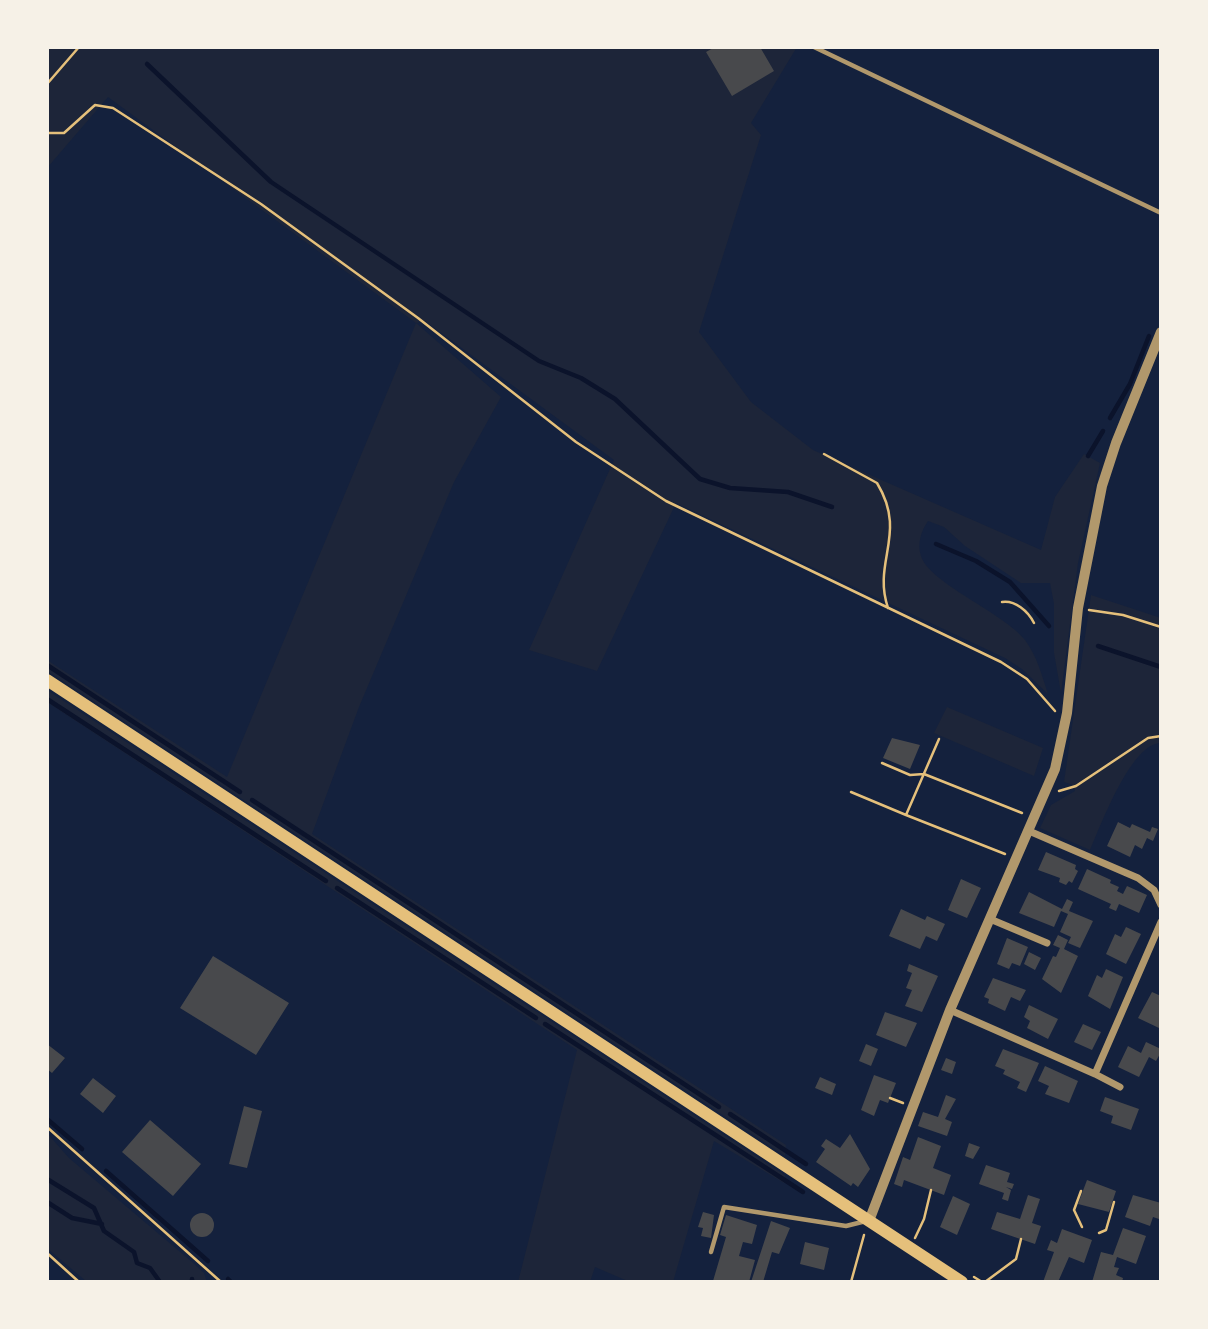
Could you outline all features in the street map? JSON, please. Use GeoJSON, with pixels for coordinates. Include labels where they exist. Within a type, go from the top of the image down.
{"type":"FeatureCollection","features":[{"type":"Feature","properties":{"kind":"main road"},"geometry":{"type":"LineString","coordinates":[[47,680],[962,1282]]}},
{"type":"Feature","properties":{"kind":"street"},"geometry":{"type":"LineString","coordinates":[[869,1221],[950,1010],[1045,794],[1063,732],[1078,608],[1102,486],[1116,443],[1161,332]]}},
{"type":"Feature","properties":{"kind":"street"},"geometry":{"type":"LineString","coordinates":[[1029,831],[1138,878],[1154,890],[1161,905]]}},
{"type":"Feature","properties":{"kind":"street"},"geometry":{"type":"LineString","coordinates":[[990,919],[1047,943]]}},
{"type":"Feature","properties":{"kind":"street"},"geometry":{"type":"LineString","coordinates":[[1095,1074],[1161,922]]}},
{"type":"Feature","properties":{"kind":"street"},"geometry":{"type":"LineString","coordinates":[[950,1010],[1120,1087]]}},
{"type":"Feature","properties":{"kind":"lane"},"geometry":{"type":"LineString","coordinates":[[814,47],[1161,213]]}},
{"type":"Feature","properties":{"kind":"lane"},"geometry":{"type":"LineString","coordinates":[[711,1252],[724,1207],[846,1226],[869,1221]]}},
{"type":"Feature","properties":{"kind":"path"},"geometry":{"type":"LineString","coordinates":[[47,84],[79,47]]}},
{"type":"Feature","properties":{"kind":"path"},"geometry":{"type":"LineString","coordinates":[[47,133],[64,134],[95,105],[113,108],[261,204],[418,318],[576,442],[666,502],[1001,662],[1027,679],[1055,711]]}},
{"type":"Feature","properties":{"kind":"path"},"geometry":{"type":"LineString","coordinates":[[824,454],[877,483],[883,492],[892,531],[880,583],[888,608]]}},
{"type":"Feature","properties":{"kind":"path"},"geometry":{"type":"LineString","coordinates":[[1002,603],[1017,605],[1030,615],[1034,623]]}},
{"type":"Feature","properties":{"kind":"path"},"geometry":{"type":"LineString","coordinates":[[1094,610],[1123,615],[1161,627]]}},
{"type":"Feature","properties":{"kind":"path"},"geometry":{"type":"LineString","coordinates":[[1045,794],[1076,786],[1148,738],[1161,736]]}},
{"type":"Feature","properties":{"kind":"path"},"geometry":{"type":"LineString","coordinates":[[906,815],[939,738]]}},
{"type":"Feature","properties":{"kind":"path"},"geometry":{"type":"LineString","coordinates":[[882,763],[910,775],[924,774],[1035,818]]}},
{"type":"Feature","properties":{"kind":"path"},"geometry":{"type":"LineString","coordinates":[[850,792],[1017,859]]}},
{"type":"Feature","properties":{"kind":"path"},"geometry":{"type":"LineString","coordinates":[[47,1127],[218,1281]]}},
{"type":"Feature","properties":{"kind":"path"},"geometry":{"type":"LineString","coordinates":[[915,1238],[924,1219],[931,1190]]}},
{"type":"Feature","properties":{"kind":"path"},"geometry":{"type":"LineString","coordinates":[[1081,1191],[1074,1210],[1082,1227]]}},
{"type":"Feature","properties":{"kind":"path"},"geometry":{"type":"LineString","coordinates":[[1099,1233],[1106,1230],[1114,1202]]}},
{"type":"Feature","properties":{"kind":"path"},"geometry":{"type":"LineString","coordinates":[[851,1282],[869,1221]]}},
{"type":"Feature","properties":{"kind":"path"},"geometry":{"type":"LineString","coordinates":[[985,1282],[1016,1259],[1021,1239]]}},
{"type":"Feature","properties":{"kind":"path"},"geometry":{"type":"LineString","coordinates":[[47,1253],[79,1282]]}},
{"type":"Feature","properties":{"kind":"shaded area"},"geometry":{"type":"Polygon","coordinates":[[[47,47],[797,47],[751,123],[761,135],[699,332],[751,402],[813,450],[1041,550],[1055,497],[1084,454],[1100,463],[1078,563],[1061,693],[1054,653],[1054,604],[1050,583],[1021,583],[965,546],[944,527],[928,521],[919,547],[927,566],[938,577],[1001,619],[1025,640],[1036,659],[1048,694],[1022,669],[1005,658],[676,503],[597,671],[529,650],[614,460],[425,321],[416,323],[108,97],[47,168],[47,47]]]}},
{"type":"Feature","properties":{"kind":"shaded area"},"geometry":{"type":"Polygon","coordinates":[[[416,323],[501,397],[454,482],[359,707],[312,834],[786,1145],[785,1156],[47,671],[47,660],[227,777],[416,323]]]}},
{"type":"Feature","properties":{"kind":"shaded area"},"geometry":{"type":"Polygon","coordinates":[[[1091,595],[1161,618],[1161,743],[1150,747],[1139,756],[1128,770],[1109,805],[1090,850],[1040,828],[1051,805],[1075,791],[1073,785],[1064,782],[1091,595]]]}},
{"type":"Feature","properties":{"kind":"shaded area"},"geometry":{"type":"Polygon","coordinates":[[[47,690],[785,1175],[784,1183],[714,1141],[673,1282],[630,1282],[595,1267],[590,1282],[518,1282],[577,1050],[47,702],[47,690]]]}},
{"type":"Feature","properties":{"kind":"shaded area"},"geometry":{"type":"Polygon","coordinates":[[[947,707],[1043,748],[1034,776],[934,733],[947,707]]]}},
{"type":"Feature","properties":{"kind":"shaded area"},"geometry":{"type":"Polygon","coordinates":[[[47,1133],[69,1158],[204,1273],[207,1282],[87,1282],[47,1248],[47,1133]]]}},
{"type":"Feature","properties":{"kind":"building"},"geometry":{"type":"Polygon","coordinates":[[[715,47],[760,47],[774,71],[732,96],[706,52],[715,47]]]}},
{"type":"Feature","properties":{"kind":"building"},"geometry":{"type":"Polygon","coordinates":[[[892,738],[920,745],[910,769],[883,758],[892,738]]]}},
{"type":"Feature","properties":{"kind":"building"},"geometry":{"type":"Polygon","coordinates":[[[1118,822],[1130,828],[1132,824],[1150,832],[1152,827],[1158,829],[1153,841],[1147,838],[1142,849],[1135,845],[1130,857],[1107,846],[1118,822]]]}},
{"type":"Feature","properties":{"kind":"building"},"geometry":{"type":"Polygon","coordinates":[[[1046,852],[1076,865],[1075,869],[1078,871],[1072,883],[1069,881],[1066,885],[1059,882],[1060,878],[1038,870],[1046,852]]]}},
{"type":"Feature","properties":{"kind":"building"},"geometry":{"type":"Polygon","coordinates":[[[1087,869],[1111,880],[1110,883],[1119,887],[1117,891],[1123,894],[1127,886],[1147,895],[1139,913],[1119,904],[1116,911],[1109,908],[1111,904],[1078,889],[1087,869]]]}},
{"type":"Feature","properties":{"kind":"building"},"geometry":{"type":"Polygon","coordinates":[[[961,879],[981,888],[967,918],[948,910],[961,879]]]}},
{"type":"Feature","properties":{"kind":"building"},"geometry":{"type":"Polygon","coordinates":[[[1029,892],[1062,909],[1067,899],[1073,902],[1069,911],[1093,921],[1080,948],[1068,943],[1071,937],[1060,932],[1068,914],[1061,911],[1054,927],[1019,913],[1029,892]]]}},
{"type":"Feature","properties":{"kind":"building"},"geometry":{"type":"Polygon","coordinates":[[[901,909],[925,920],[927,916],[945,924],[937,941],[926,936],[920,949],[889,936],[901,909]]]}},
{"type":"Feature","properties":{"kind":"building"},"geometry":{"type":"Polygon","coordinates":[[[1126,927],[1141,934],[1126,964],[1106,954],[1115,934],[1121,937],[1126,927]]]}},
{"type":"Feature","properties":{"kind":"building"},"geometry":{"type":"Polygon","coordinates":[[[1058,935],[1068,940],[1064,949],[1078,956],[1061,993],[1042,979],[1060,948],[1053,945],[1058,935]]]}},
{"type":"Feature","properties":{"kind":"building"},"geometry":{"type":"Polygon","coordinates":[[[1007,938],[1028,947],[1020,966],[1012,963],[1009,969],[997,964],[1007,938]]]}},
{"type":"Feature","properties":{"kind":"building"},"geometry":{"type":"Polygon","coordinates":[[[1029,952],[1041,958],[1035,970],[1024,964],[1029,952]]]}},
{"type":"Feature","properties":{"kind":"building"},"geometry":{"type":"Polygon","coordinates":[[[213,956],[289,1003],[256,1055],[180,1008],[213,956]]]}},
{"type":"Feature","properties":{"kind":"building"},"geometry":{"type":"Polygon","coordinates":[[[909,964],[938,976],[922,1012],[905,1006],[912,990],[906,988],[912,973],[907,971],[909,964]]]}},
{"type":"Feature","properties":{"kind":"building"},"geometry":{"type":"Polygon","coordinates":[[[1106,969],[1123,977],[1110,1009],[1088,996],[1097,975],[1102,978],[1106,969]]]}},
{"type":"Feature","properties":{"kind":"building"},"geometry":{"type":"Polygon","coordinates":[[[993,978],[1026,990],[1020,1001],[1011,997],[1005,1011],[988,1003],[989,999],[984,997],[993,978]]]}},
{"type":"Feature","properties":{"kind":"building"},"geometry":{"type":"Polygon","coordinates":[[[1152,992],[1161,996],[1159,1028],[1138,1018],[1152,992]]]}},
{"type":"Feature","properties":{"kind":"building"},"geometry":{"type":"Polygon","coordinates":[[[1029,1005],[1058,1019],[1048,1039],[1027,1028],[1030,1021],[1024,1017],[1029,1005]]]}},
{"type":"Feature","properties":{"kind":"building"},"geometry":{"type":"Polygon","coordinates":[[[885,1012],[917,1023],[906,1047],[876,1035],[885,1012]]]}},
{"type":"Feature","properties":{"kind":"building"},"geometry":{"type":"Polygon","coordinates":[[[1083,1024],[1101,1032],[1092,1050],[1074,1042],[1083,1024]]]}},
{"type":"Feature","properties":{"kind":"building"},"geometry":{"type":"Polygon","coordinates":[[[1146,1042],[1161,1049],[1161,1052],[1156,1061],[1149,1057],[1139,1077],[1118,1067],[1128,1046],[1141,1053],[1146,1042]]]}},
{"type":"Feature","properties":{"kind":"building"},"geometry":{"type":"Polygon","coordinates":[[[47,1044],[65,1058],[52,1073],[47,1069],[47,1044]]]}},
{"type":"Feature","properties":{"kind":"building"},"geometry":{"type":"Polygon","coordinates":[[[866,1044],[878,1049],[871,1066],[859,1061],[866,1044]]]}},
{"type":"Feature","properties":{"kind":"building"},"geometry":{"type":"Polygon","coordinates":[[[1003,1049],[1039,1063],[1026,1092],[1017,1088],[1020,1082],[1003,1074],[1005,1070],[995,1066],[1003,1049]]]}},
{"type":"Feature","properties":{"kind":"building"},"geometry":{"type":"Polygon","coordinates":[[[946,1058],[956,1062],[952,1074],[941,1070],[946,1058]]]}},
{"type":"Feature","properties":{"kind":"building"},"geometry":{"type":"Polygon","coordinates":[[[1045,1066],[1078,1081],[1069,1103],[1045,1094],[1049,1086],[1038,1081],[1045,1066]]]}},
{"type":"Feature","properties":{"kind":"building"},"geometry":{"type":"Polygon","coordinates":[[[874,1075],[896,1083],[888,1103],[880,1100],[874,1116],[861,1110],[874,1075]]]}},
{"type":"Feature","properties":{"kind":"building"},"geometry":{"type":"Polygon","coordinates":[[[820,1077],[836,1084],[832,1095],[815,1088],[820,1077]]]}},
{"type":"Feature","properties":{"kind":"building"},"geometry":{"type":"Polygon","coordinates":[[[93,1078],[116,1096],[103,1113],[80,1094],[93,1078]]]}},
{"type":"Feature","properties":{"kind":"building"},"geometry":{"type":"Polygon","coordinates":[[[946,1095],[956,1099],[945,1119],[952,1122],[947,1136],[918,1126],[923,1112],[938,1117],[946,1095]]]}},
{"type":"Feature","properties":{"kind":"building"},"geometry":{"type":"Polygon","coordinates":[[[1105,1097],[1139,1109],[1131,1130],[1111,1123],[1113,1116],[1100,1111],[1105,1097]]]}},
{"type":"Feature","properties":{"kind":"building"},"geometry":{"type":"Polygon","coordinates":[[[244,1106],[262,1111],[247,1168],[229,1164],[244,1106]]]}},
{"type":"Feature","properties":{"kind":"building"},"geometry":{"type":"Polygon","coordinates":[[[150,1120],[201,1164],[173,1196],[122,1152],[150,1120]]]}},
{"type":"Feature","properties":{"kind":"building"},"geometry":{"type":"Polygon","coordinates":[[[850,1134],[870,1169],[858,1187],[853,1183],[851,1186],[816,1162],[825,1149],[821,1146],[826,1139],[840,1148],[850,1134]]]}},
{"type":"Feature","properties":{"kind":"building"},"geometry":{"type":"Polygon","coordinates":[[[918,1137],[941,1146],[933,1168],[951,1175],[944,1195],[904,1180],[902,1187],[894,1184],[903,1157],[910,1160],[918,1137]]]}},
{"type":"Feature","properties":{"kind":"building"},"geometry":{"type":"Polygon","coordinates":[[[969,1143],[980,1147],[973,1159],[965,1156],[969,1143]]]}},
{"type":"Feature","properties":{"kind":"building"},"geometry":{"type":"Polygon","coordinates":[[[986,1165],[1010,1173],[1007,1182],[1014,1184],[1012,1189],[1006,1187],[1011,1190],[1008,1201],[1002,1199],[1004,1193],[979,1184],[986,1165]]]}},
{"type":"Feature","properties":{"kind":"building"},"geometry":{"type":"Polygon","coordinates":[[[1087,1180],[1116,1191],[1109,1212],[1078,1204],[1087,1180]]]}},
{"type":"Feature","properties":{"kind":"building"},"geometry":{"type":"Polygon","coordinates":[[[1028,1195],[1040,1199],[1032,1223],[1041,1226],[1035,1244],[991,1229],[997,1212],[1020,1219],[1028,1195]]]}},
{"type":"Feature","properties":{"kind":"building"},"geometry":{"type":"Polygon","coordinates":[[[1133,1195],[1161,1203],[1159,1219],[1153,1217],[1150,1226],[1125,1217],[1133,1195]]]}},
{"type":"Feature","properties":{"kind":"building"},"geometry":{"type":"Polygon","coordinates":[[[953,1196],[970,1204],[957,1235],[940,1227],[953,1196]]]}},
{"type":"Feature","properties":{"kind":"building"},"geometry":{"type":"Polygon","coordinates":[[[703,1212],[714,1215],[711,1238],[701,1236],[703,1228],[698,1227],[703,1212]]]}},
{"type":"Feature","properties":{"kind":"building"},"geometry":{"type":"Polygon","coordinates":[[[202,1213],[210,1217],[214,1225],[210,1233],[202,1237],[194,1233],[190,1225],[194,1217],[202,1213]]]}},
{"type":"Feature","properties":{"kind":"building"},"geometry":{"type":"Polygon","coordinates":[[[726,1215],[757,1225],[752,1244],[743,1242],[739,1256],[755,1260],[749,1282],[713,1281],[726,1237],[720,1235],[726,1215]]]}},
{"type":"Feature","properties":{"kind":"building"},"geometry":{"type":"Polygon","coordinates":[[[771,1221],[790,1228],[779,1254],[772,1252],[763,1282],[751,1282],[771,1221]]]}},
{"type":"Feature","properties":{"kind":"building"},"geometry":{"type":"Polygon","coordinates":[[[1123,1228],[1146,1236],[1136,1264],[1117,1257],[1114,1267],[1119,1268],[1116,1275],[1123,1278],[1122,1282],[1092,1282],[1101,1252],[1113,1255],[1123,1228]]]}},
{"type":"Feature","properties":{"kind":"building"},"geometry":{"type":"Polygon","coordinates":[[[1062,1229],[1092,1240],[1084,1263],[1069,1257],[1058,1282],[1043,1282],[1054,1252],[1047,1250],[1051,1240],[1057,1243],[1062,1229]]]}},
{"type":"Feature","properties":{"kind":"building"},"geometry":{"type":"Polygon","coordinates":[[[805,1242],[829,1248],[824,1270],[800,1264],[805,1242]]]}},
{"type":"Feature","properties":{"kind":"waterway"},"geometry":{"type":"LineString","coordinates":[[147,64],[271,182],[539,361],[581,378],[615,399],[700,479],[730,488],[788,492],[832,507]]}},
{"type":"Feature","properties":{"kind":"waterway"},"geometry":{"type":"LineString","coordinates":[[1110,418],[1130,384],[1149,336]]}},
{"type":"Feature","properties":{"kind":"waterway"},"geometry":{"type":"LineString","coordinates":[[1088,456],[1103,431]]}},
{"type":"Feature","properties":{"kind":"waterway"},"geometry":{"type":"LineString","coordinates":[[936,544],[976,561],[1010,582],[1049,626]]}},
{"type":"Feature","properties":{"kind":"waterway"},"geometry":{"type":"LineString","coordinates":[[1098,646],[1161,667]]}},
{"type":"Feature","properties":{"kind":"waterway"},"geometry":{"type":"LineString","coordinates":[[47,665],[240,792]]}},
{"type":"Feature","properties":{"kind":"waterway"},"geometry":{"type":"LineString","coordinates":[[47,699],[326,881]]}},
{"type":"Feature","properties":{"kind":"waterway"},"geometry":{"type":"LineString","coordinates":[[252,800],[719,1107]]}},
{"type":"Feature","properties":{"kind":"waterway"},"geometry":{"type":"LineString","coordinates":[[337,888],[536,1018]]}},
{"type":"Feature","properties":{"kind":"waterway"},"geometry":{"type":"LineString","coordinates":[[545,1024],[803,1192]]}},
{"type":"Feature","properties":{"kind":"waterway"},"geometry":{"type":"LineString","coordinates":[[730,1114],[806,1164]]}},
{"type":"Feature","properties":{"kind":"waterway"},"geometry":{"type":"LineString","coordinates":[[47,1119],[82,1149]]}},
{"type":"Feature","properties":{"kind":"waterway"},"geometry":{"type":"LineString","coordinates":[[106,1171],[208,1261]]}},
{"type":"Feature","properties":{"kind":"waterway"},"geometry":{"type":"LineString","coordinates":[[47,1179],[94,1208],[104,1231],[134,1252],[137,1263],[150,1268],[160,1282]]}},
{"type":"Feature","properties":{"kind":"waterway"},"geometry":{"type":"LineString","coordinates":[[47,1202],[72,1218],[102,1224]]}},
{"type":"Feature","properties":{"kind":"waterway"},"geometry":{"type":"LineString","coordinates":[[228,1279],[231,1282]]}}]}
